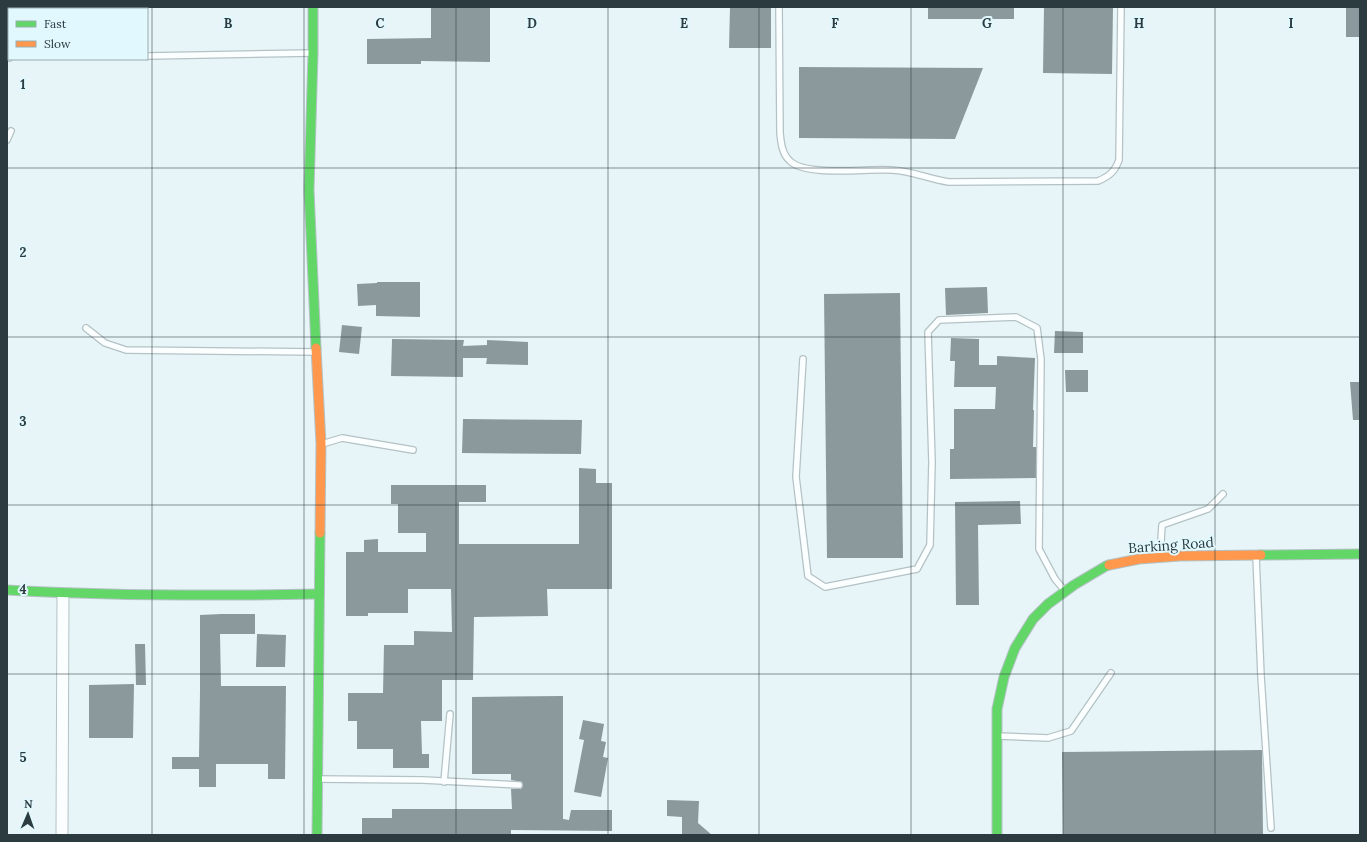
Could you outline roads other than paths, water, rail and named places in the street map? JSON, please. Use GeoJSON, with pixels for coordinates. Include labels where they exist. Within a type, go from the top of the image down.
{"type":"FeatureCollection","features":[{"type":"Feature","properties":{"kind":"street"},"geometry":{"type":"LineString","coordinates":[[313,7],[309,190],[321,444],[317,835]]}},
{"type":"Feature","properties":{"kind":"street","name":"Barking Road"},"geometry":{"type":"LineString","coordinates":[[997,835],[997,709],[1004,677],[1015,648],[1033,619],[1048,604],[1074,585],[1106,566],[1139,559],[1180,556],[1360,554]]}},
{"type":"Feature","properties":{"kind":"street"},"geometry":{"type":"LineString","coordinates":[[7,590],[63,594],[195,596],[319,594]]}},
{"type":"Feature","properties":{"kind":"street"},"geometry":{"type":"LineString","coordinates":[[62,835],[63,594]]}},
{"type":"Feature","properties":{"kind":"lane"},"geometry":{"type":"LineString","coordinates":[[779,7],[780,133],[781,144],[785,155],[790,162],[816,170],[904,171],[938,181],[949,182],[1098,181],[1112,174],[1119,160],[1121,7]]}},
{"type":"Feature","properties":{"kind":"lane"},"geometry":{"type":"LineString","coordinates":[[148,56],[313,53]]}},
{"type":"Feature","properties":{"kind":"lane"},"geometry":{"type":"LineString","coordinates":[[7,140],[11,131]]}},
{"type":"Feature","properties":{"kind":"lane"},"geometry":{"type":"LineString","coordinates":[[803,359],[796,477],[808,576],[825,587],[917,569],[930,545],[932,462],[928,332],[939,320],[954,319],[1016,317],[1037,328],[1041,359],[1039,549],[1055,579],[1065,592]]}},
{"type":"Feature","properties":{"kind":"lane"},"geometry":{"type":"LineString","coordinates":[[86,328],[105,343],[126,350],[317,352]]}},
{"type":"Feature","properties":{"kind":"lane"},"geometry":{"type":"LineString","coordinates":[[321,444],[342,438],[414,450]]}},
{"type":"Feature","properties":{"kind":"lane"},"geometry":{"type":"LineString","coordinates":[[1160,557],[1162,525],[1208,509],[1223,494]]}},
{"type":"Feature","properties":{"kind":"lane"},"geometry":{"type":"LineString","coordinates":[[1256,556],[1261,676],[1271,828]]}},
{"type":"Feature","properties":{"kind":"lane"},"geometry":{"type":"LineString","coordinates":[[997,736],[1048,738],[1071,731],[1111,673]]}},
{"type":"Feature","properties":{"kind":"lane"},"geometry":{"type":"LineString","coordinates":[[444,782],[450,714]]}},
{"type":"Feature","properties":{"kind":"lane"},"geometry":{"type":"LineString","coordinates":[[317,779],[519,785]]}}]}
